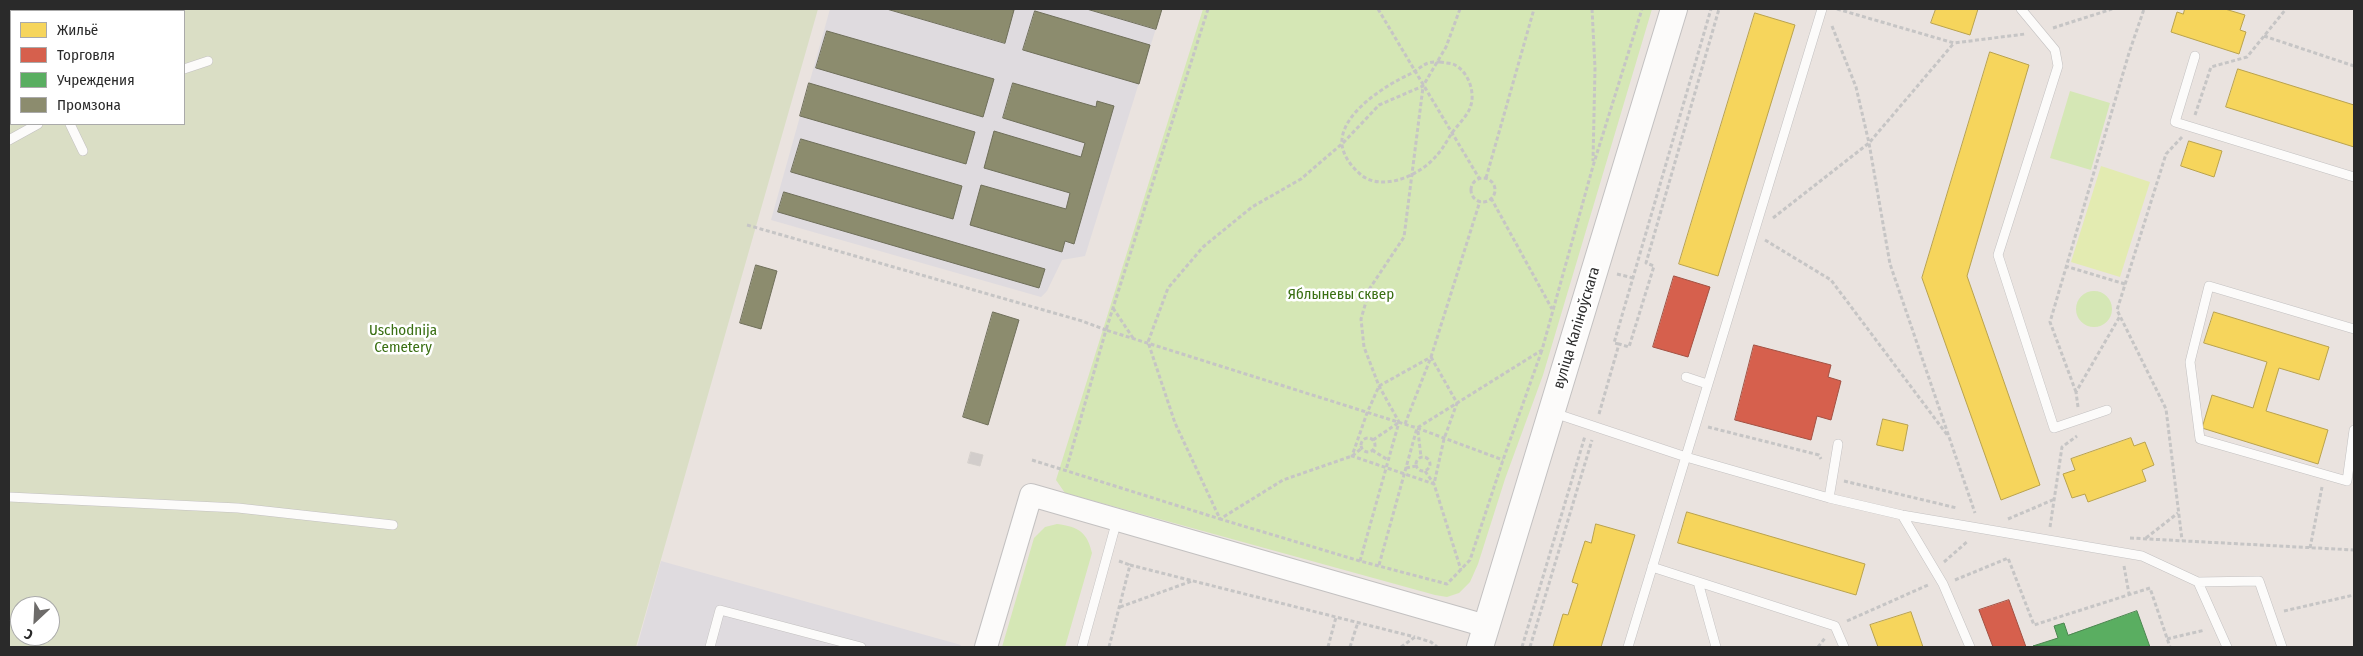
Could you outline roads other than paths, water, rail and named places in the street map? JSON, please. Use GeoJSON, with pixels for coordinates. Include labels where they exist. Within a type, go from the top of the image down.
{"type":"FeatureCollection","features":[{"type":"Feature","properties":{"kind":"main road","name":"вуліца Каліноўскага"},"geometry":{"type":"LineString","coordinates":[[1482,637],[1674,9]]}},
{"type":"Feature","properties":{"kind":"street"},"geometry":{"type":"LineString","coordinates":[[986,647],[1032,495],[1118,520],[1482,637]]}},
{"type":"Feature","properties":{"kind":"lane"},"geometry":{"type":"LineString","coordinates":[[1628,647],[1822,9]]}},
{"type":"Feature","properties":{"kind":"lane"},"geometry":{"type":"LineString","coordinates":[[2021,9],[2042,32],[2054,50],[2058,66],[1998,255],[2054,428],[2107,410]]}},
{"type":"Feature","properties":{"kind":"lane"},"geometry":{"type":"LineString","coordinates":[[2195,56],[2176,122],[2354,177]]}},
{"type":"Feature","properties":{"kind":"lane"},"geometry":{"type":"LineString","coordinates":[[185,69],[208,61]]}},
{"type":"Feature","properties":{"kind":"lane"},"geometry":{"type":"LineString","coordinates":[[9,140],[36,125]]}},
{"type":"Feature","properties":{"kind":"lane"},"geometry":{"type":"LineString","coordinates":[[70,125],[83,151]]}},
{"type":"Feature","properties":{"kind":"lane"},"geometry":{"type":"LineString","coordinates":[[2354,329],[2209,286],[2190,362],[2200,439],[2347,481],[2354,430]]}},
{"type":"Feature","properties":{"kind":"lane"},"geometry":{"type":"LineString","coordinates":[[1686,377],[1707,384]]}},
{"type":"Feature","properties":{"kind":"lane"},"geometry":{"type":"LineString","coordinates":[[1551,412],[1686,457],[1829,498],[1902,515],[2142,556],[2198,582],[2259,581],[2282,647]]}},
{"type":"Feature","properties":{"kind":"lane"},"geometry":{"type":"LineString","coordinates":[[1829,498],[1838,444]]}},
{"type":"Feature","properties":{"kind":"lane"},"geometry":{"type":"LineString","coordinates":[[9,497],[238,508],[393,525]]}},
{"type":"Feature","properties":{"kind":"lane"},"geometry":{"type":"LineString","coordinates":[[1902,515],[1936,570],[1970,647]]}},
{"type":"Feature","properties":{"kind":"lane"},"geometry":{"type":"LineString","coordinates":[[1082,647],[1118,520]]}},
{"type":"Feature","properties":{"kind":"lane"},"geometry":{"type":"LineString","coordinates":[[1652,567],[1835,626],[1844,647]]}},
{"type":"Feature","properties":{"kind":"lane"},"geometry":{"type":"LineString","coordinates":[[1698,582],[1716,647]]}},
{"type":"Feature","properties":{"kind":"lane"},"geometry":{"type":"LineString","coordinates":[[2198,582],[2227,647]]}},
{"type":"Feature","properties":{"kind":"lane"},"geometry":{"type":"LineString","coordinates":[[710,647],[720,610],[861,647]]}},
{"type":"Feature","properties":{"kind":"park label","name":"Яблыневы сквер"},"geometry":{"type":"Point","coordinates":[1341,295]}},
{"type":"Feature","properties":{"kind":"park label","name":"Uschodnija Cemetery"},"geometry":{"type":"Point","coordinates":[403,340]}}]}
